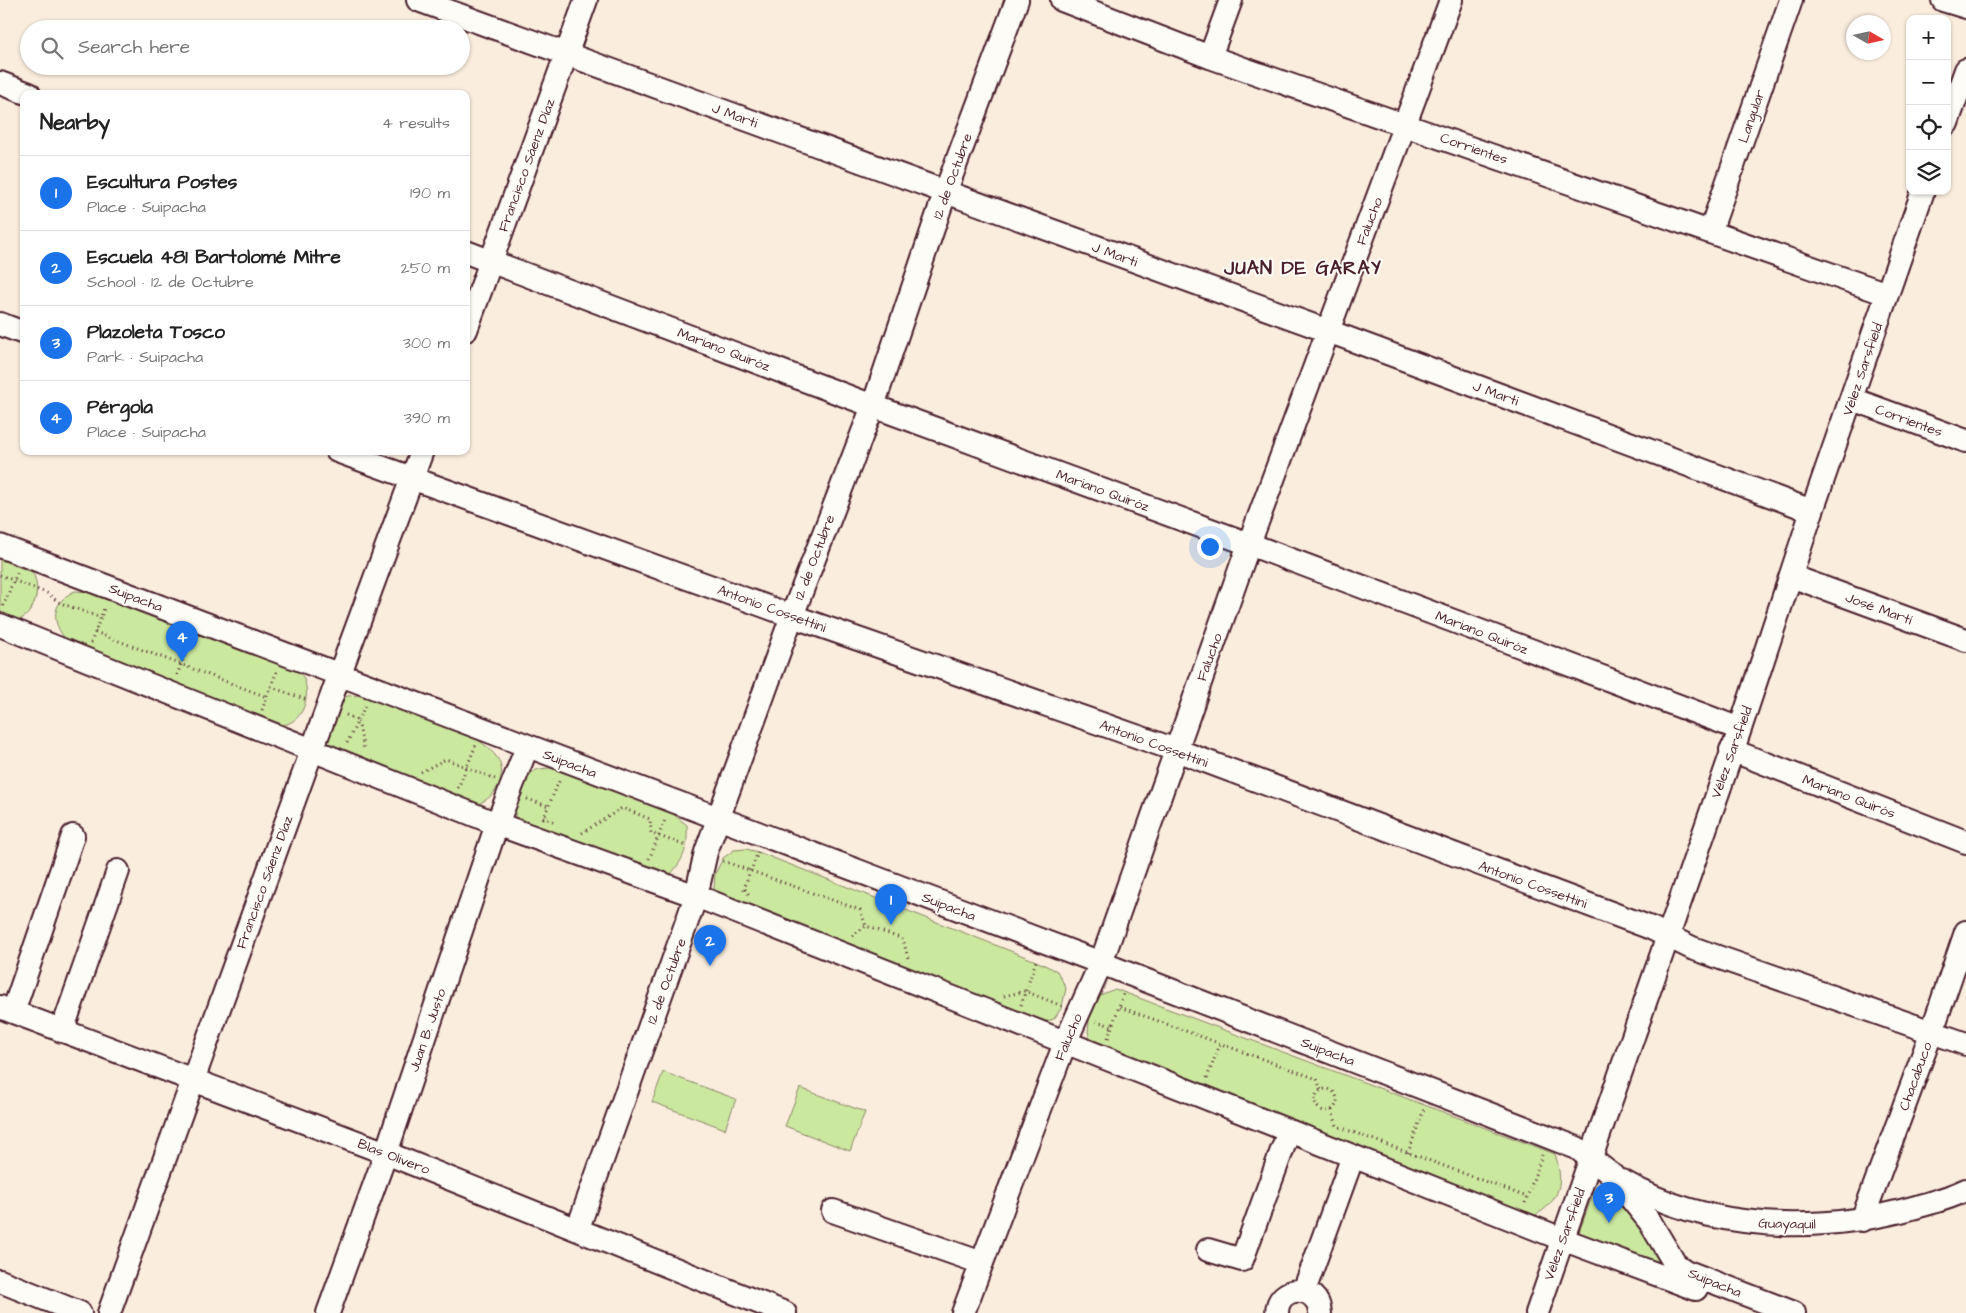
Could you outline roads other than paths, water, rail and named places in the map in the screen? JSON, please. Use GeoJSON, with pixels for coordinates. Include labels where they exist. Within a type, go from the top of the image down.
{"type":"FeatureCollection","features":[{"type":"Feature","properties":{"kind":"street","name":"J Marti"},"geometry":{"type":"LineString","coordinates":[[418,0],[1328,331],[1812,511]]}},
{"type":"Feature","properties":{"kind":"street","name":"Francisco Sáenz Díaz"},"geometry":{"type":"LineString","coordinates":[[470,319],[586,0]]}},
{"type":"Feature","properties":{"kind":"street","name":"12 de Octubre"},"geometry":{"type":"LineString","coordinates":[[578,1228],[696,896],[706,852],[792,616],[872,406],[945,193],[1016,0]]}},
{"type":"Feature","properties":{"kind":"street","name":"Corrientes"},"geometry":{"type":"LineString","coordinates":[[1062,0],[1210,56],[1887,294]]}},
{"type":"Feature","properties":{"kind":"street"},"geometry":{"type":"LineString","coordinates":[[1210,56],[1231,0]]}},
{"type":"Feature","properties":{"kind":"street","name":"Falucho"},"geometry":{"type":"LineString","coordinates":[[962,1313],[1065,1043],[1101,963],[1250,544],[1452,0]]}},
{"type":"Feature","properties":{"kind":"street","name":"Langular"},"geometry":{"type":"LineString","coordinates":[[1710,232],[1792,0]]}},
{"type":"Feature","properties":{"kind":"street"},"geometry":{"type":"LineString","coordinates":[[1943,0],[1966,7]]}},
{"type":"Feature","properties":{"kind":"street"},"geometry":{"type":"LineString","coordinates":[[1951,112],[1966,70]]}},
{"type":"Feature","properties":{"kind":"street"},"geometry":{"type":"LineString","coordinates":[[0,83],[20,91]]}},
{"type":"Feature","properties":{"kind":"street","name":"Vélez Sarsfield"},"geometry":{"type":"LineString","coordinates":[[1537,1313],[1740,729],[1812,511],[1922,195]]}},
{"type":"Feature","properties":{"kind":"street","name":"Mariano Quiróz"},"geometry":{"type":"LineString","coordinates":[[470,253],[872,406],[1250,544],[1740,729]]}},
{"type":"Feature","properties":{"kind":"street"},"geometry":{"type":"LineString","coordinates":[[0,324],[20,332]]}},
{"type":"Feature","properties":{"kind":"street","name":"Corrientes"},"geometry":{"type":"LineString","coordinates":[[1852,399],[1966,441]]}},
{"type":"Feature","properties":{"kind":"street","name":"Antonio Cossettini"},"geometry":{"type":"LineString","coordinates":[[348,455],[792,616],[1176,750],[1641,924],[1692,948],[1966,1044]]}},
{"type":"Feature","properties":{"kind":"street","name":"Francisco Sáenz Díaz"},"geometry":{"type":"LineString","coordinates":[[109,1313],[421,455]]}},
{"type":"Feature","properties":{"kind":"street","name":"Suipacha"},"geometry":{"type":"LineString","coordinates":[[0,546],[340,673],[1552,1137],[1577,1148],[1612,1175],[1650,1222],[1675,1264],[1685,1270],[1794,1313]]}},
{"type":"Feature","properties":{"kind":"street","name":"José Martí"},"geometry":{"type":"LineString","coordinates":[[1791,576],[1966,640]]}},
{"type":"Feature","properties":{"kind":"street","name":"Suipacha"},"geometry":{"type":"LineString","coordinates":[[0,625],[497,824],[696,896],[1562,1239],[1762,1313]]}},
{"type":"Feature","properties":{"kind":"street","name":"Juan B. Justo"},"geometry":{"type":"LineString","coordinates":[[328,1313],[386,1153],[497,824],[527,746]]}},
{"type":"Feature","properties":{"kind":"street","name":"Mariano Quirós"},"geometry":{"type":"LineString","coordinates":[[1732,750],[1966,842]]}},
{"type":"Feature","properties":{"kind":"street"},"geometry":{"type":"LineString","coordinates":[[6,1010],[73,836]]}},
{"type":"Feature","properties":{"kind":"street"},"geometry":{"type":"LineString","coordinates":[[62,1031],[118,871]]}},
{"type":"Feature","properties":{"kind":"street","name":"Chacabuco"},"geometry":{"type":"LineString","coordinates":[[1862,1220],[1932,1031],[1966,932]]}},
{"type":"Feature","properties":{"kind":"street","name":"Blas Olivero"},"geometry":{"type":"LineString","coordinates":[[6,1010],[386,1153],[578,1228],[784,1313]]}},
{"type":"Feature","properties":{"kind":"street"},"geometry":{"type":"LineString","coordinates":[[1208,1250],[1242,1260],[1289,1131]]}},
{"type":"Feature","properties":{"kind":"street"},"geometry":{"type":"LineString","coordinates":[[1304,1291],[1353,1156]]}},
{"type":"Feature","properties":{"kind":"street","name":"Guayaquil"},"geometry":{"type":"LineString","coordinates":[[1612,1175],[1646,1195],[1697,1211],[1742,1222],[1796,1225],[1862,1220],[1902,1211],[1954,1196],[1966,1190]]}},
{"type":"Feature","properties":{"kind":"street"},"geometry":{"type":"LineString","coordinates":[[833,1211],[982,1263]]}},
{"type":"Feature","properties":{"kind":"street"},"geometry":{"type":"LineString","coordinates":[[0,1281],[80,1313]]}},
{"type":"Feature","properties":{"kind":"street"},"geometry":{"type":"LineString","coordinates":[[1277,1313],[1279,1302],[1283,1296],[1297,1290],[1304,1291],[1315,1298],[1319,1305],[1320,1313]]}},
{"type":"Feature","properties":{"kind":"place","name":"Pérgola"},"geometry":{"type":"Point","coordinates":[182,662]}},
{"type":"Feature","properties":{"kind":"place","name":"Escultura Postes"},"geometry":{"type":"Point","coordinates":[891,925]}},
{"type":"Feature","properties":{"kind":"place","name":"Escuela 481 Bartolomé Mitre"},"geometry":{"type":"Point","coordinates":[710,966]}},
{"type":"Feature","properties":{"kind":"place","name":"Plazoleta Tosco"},"geometry":{"type":"Point","coordinates":[1609,1223]}},
{"type":"Feature","properties":{"kind":"district","name":"JUAN DE GARAY"},"geometry":{"type":"Point","coordinates":[1303,267]}}]}
